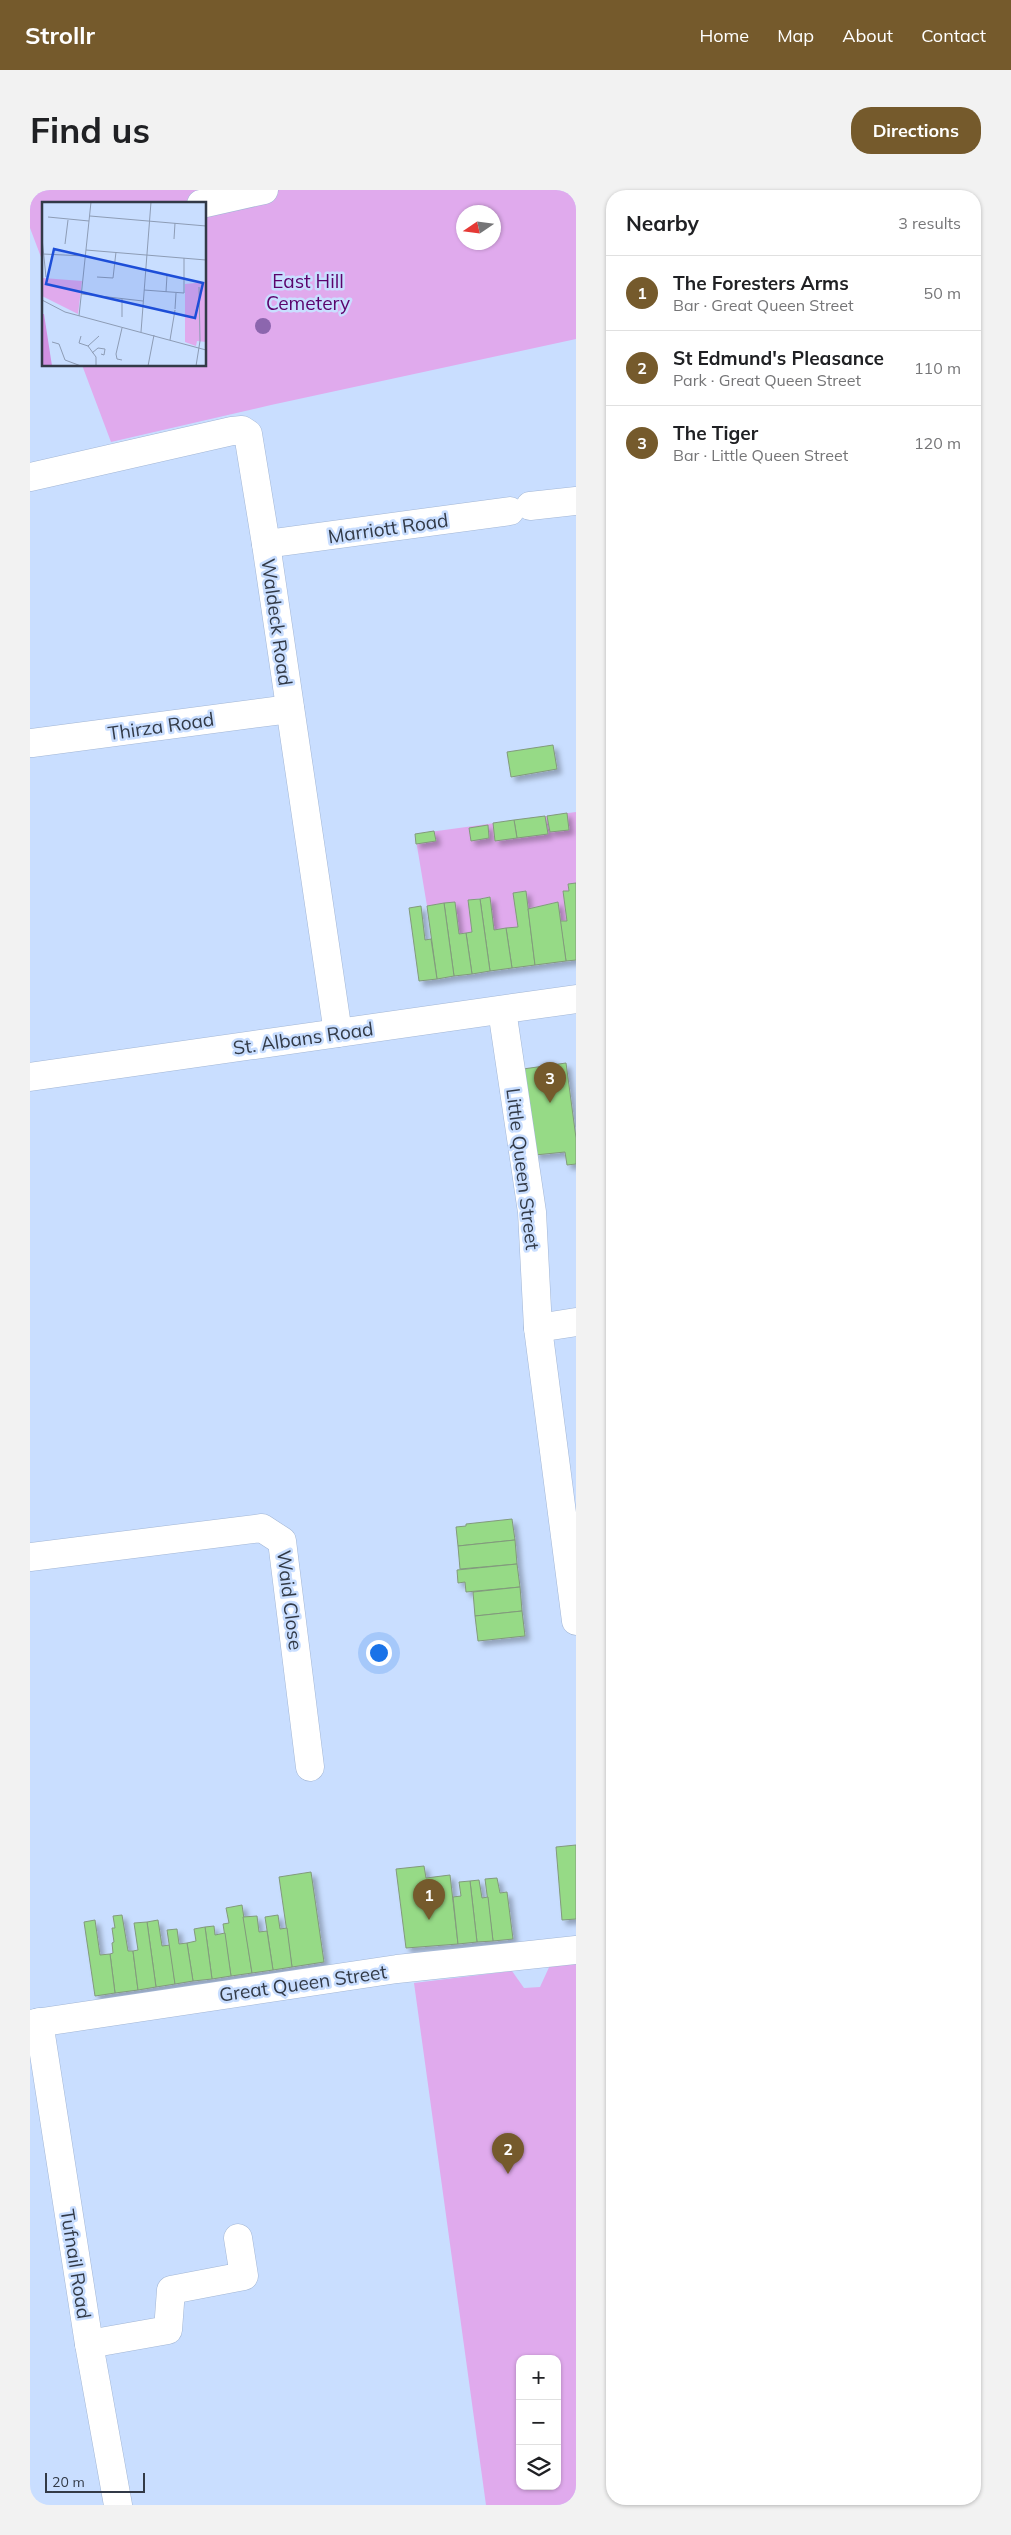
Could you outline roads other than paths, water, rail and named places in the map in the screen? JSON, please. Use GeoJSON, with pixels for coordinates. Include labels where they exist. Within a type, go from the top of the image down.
{"type":"FeatureCollection","features":[{"type":"Feature","properties":{"kind":"street"},"geometry":{"type":"LineString","coordinates":[[206,203],[264,190]]}},
{"type":"Feature","properties":{"kind":"street","name":"Waldeck Road"},"geometry":{"type":"LineString","coordinates":[[30,477],[242,430],[249,437],[338,1033]]}},
{"type":"Feature","properties":{"kind":"street","name":"Marriott Road"},"geometry":{"type":"LineString","coordinates":[[266,544],[576,501]]}},
{"type":"Feature","properties":{"kind":"street","name":"Thirza Road"},"geometry":{"type":"LineString","coordinates":[[32,743],[290,709]]}},
{"type":"Feature","properties":{"kind":"street","name":"St. Albans Road"},"geometry":{"type":"LineString","coordinates":[[30,1077],[576,999]]}},
{"type":"Feature","properties":{"kind":"street","name":"Little Queen Street"},"geometry":{"type":"LineString","coordinates":[[502,1010],[532,1212],[538,1328],[576,1621]]}},
{"type":"Feature","properties":{"kind":"street"},"geometry":{"type":"LineString","coordinates":[[538,1328],[576,1322]]}},
{"type":"Feature","properties":{"kind":"street","name":"Waid Close"},"geometry":{"type":"LineString","coordinates":[[30,1557],[262,1528],[282,1541],[310,1767]]}},
{"type":"Feature","properties":{"kind":"street","name":"Great Queen Street"},"geometry":{"type":"LineString","coordinates":[[35,2023],[397,1969],[576,1950]]}},
{"type":"Feature","properties":{"kind":"street","name":"Tufnail Road"},"geometry":{"type":"LineString","coordinates":[[35,2023],[118,2505]]}},
{"type":"Feature","properties":{"kind":"street"},"geometry":{"type":"LineString","coordinates":[[89,2344],[168,2330],[171,2290],[244,2276],[238,2238]]}},
{"type":"Feature","properties":{"kind":"place","name":"The Tiger"},"geometry":{"type":"Point","coordinates":[550,1103]}},
{"type":"Feature","properties":{"kind":"place","name":"The Foresters Arms"},"geometry":{"type":"Point","coordinates":[429,1920]}},
{"type":"Feature","properties":{"kind":"place","name":"St Edmund's Pleasance"},"geometry":{"type":"Point","coordinates":[508,2174]}},
{"type":"Feature","properties":{"kind":"park label","name":"East Hill Cemetery"},"geometry":{"type":"Point","coordinates":[308,292]}}]}
